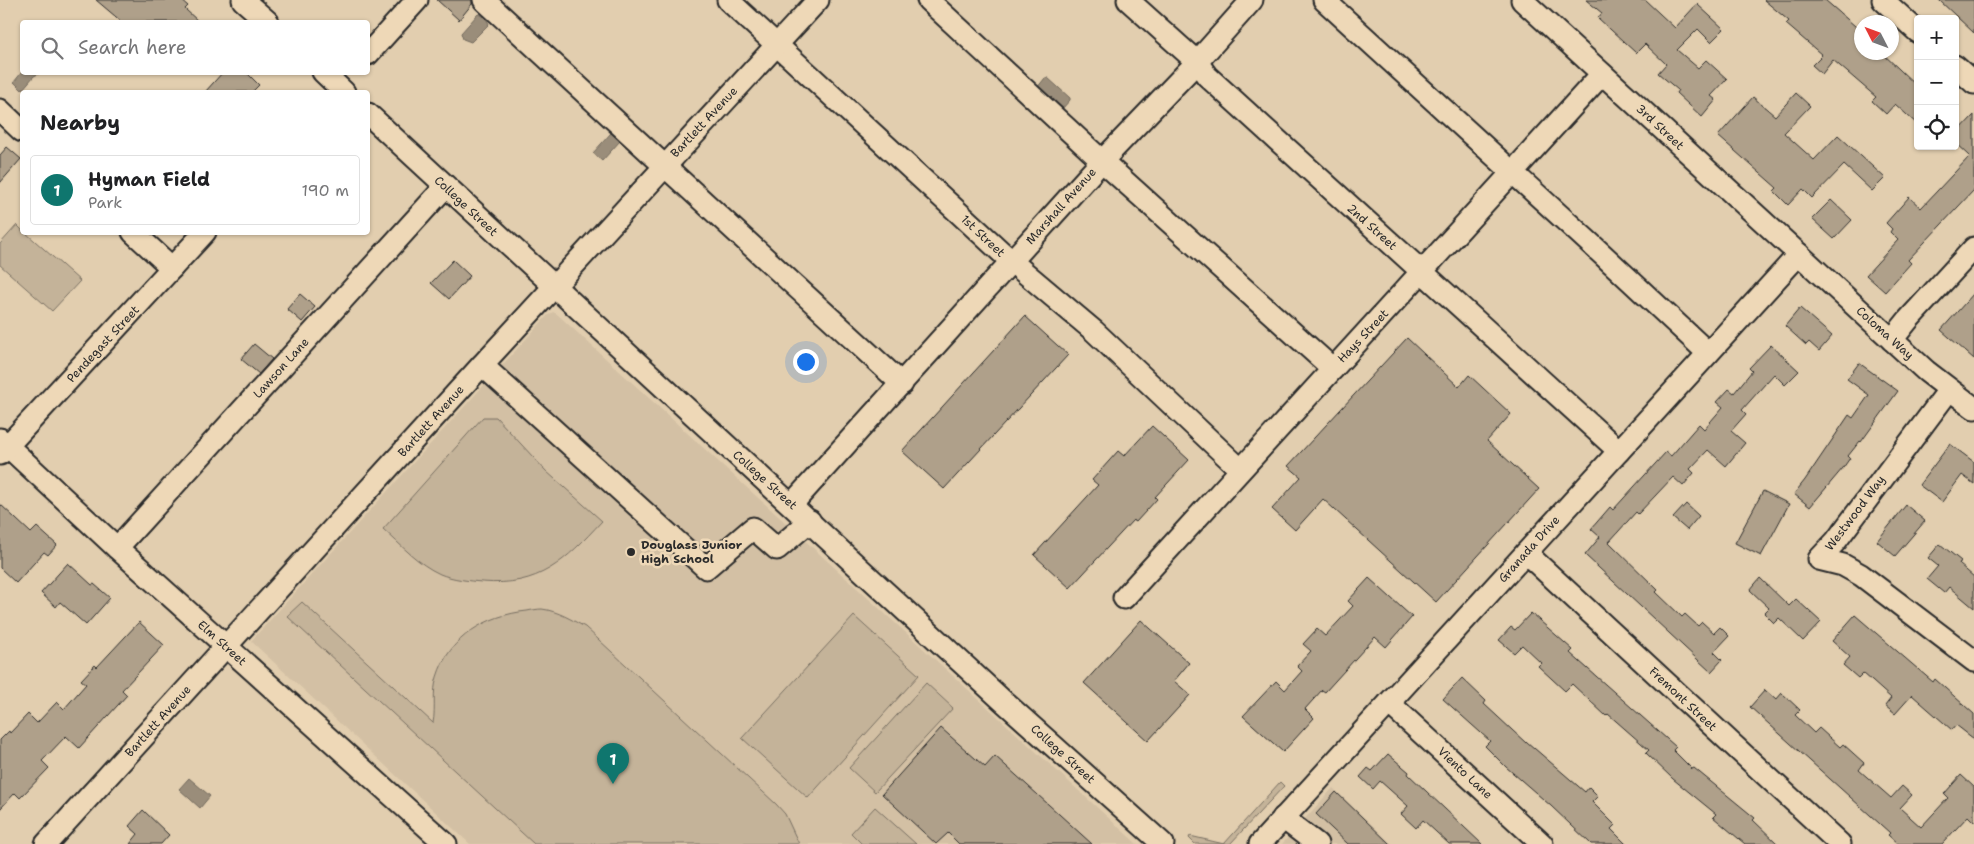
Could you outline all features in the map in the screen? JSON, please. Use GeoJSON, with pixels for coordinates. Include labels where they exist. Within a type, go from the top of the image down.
{"type":"FeatureCollection","features":[{"type":"Feature","properties":{"kind":"street"},"geometry":{"type":"LineString","coordinates":[[243,0],[266,20]]}},
{"type":"Feature","properties":{"kind":"street"},"geometry":{"type":"LineString","coordinates":[[370,52],[417,0]]}},
{"type":"Feature","properties":{"kind":"street"},"geometry":{"type":"LineString","coordinates":[[484,0],[902,384]]}},
{"type":"Feature","properties":{"kind":"street","name":"1st Street"},"geometry":{"type":"LineString","coordinates":[[728,0],[1011,261],[1094,331],[1240,469]]}},
{"type":"Feature","properties":{"kind":"street","name":"Bartlett Avenue"},"geometry":{"type":"LineString","coordinates":[[46,844],[664,166],[818,0]]}},
{"type":"Feature","properties":{"kind":"street"},"geometry":{"type":"LineString","coordinates":[[928,0],[1102,161],[1333,369]]}},
{"type":"Feature","properties":{"kind":"street","name":"2nd Street"},"geometry":{"type":"LineString","coordinates":[[1128,0],[1197,62],[1208,76],[1422,273],[1619,451]]}},
{"type":"Feature","properties":{"kind":"street","name":"Marshall Avenue"},"geometry":{"type":"LineString","coordinates":[[792,504],[1102,161],[1197,62],[1252,0]]}},
{"type":"Feature","properties":{"kind":"street"},"geometry":{"type":"LineString","coordinates":[[1324,0],[1708,353]]}},
{"type":"Feature","properties":{"kind":"street","name":"3rd Street"},"geometry":{"type":"LineString","coordinates":[[1522,0],[1799,254]]}},
{"type":"Feature","properties":{"kind":"street"},"geometry":{"type":"LineString","coordinates":[[1892,3],[1914,28]]}},
{"type":"Feature","properties":{"kind":"street"},"geometry":{"type":"LineString","coordinates":[[1959,70],[1974,83]]}},
{"type":"Feature","properties":{"kind":"street","name":"Hays Street"},"geometry":{"type":"LineString","coordinates":[[1124,598],[1602,74]]}},
{"type":"Feature","properties":{"kind":"street"},"geometry":{"type":"LineString","coordinates":[[0,110],[20,129]]}},
{"type":"Feature","properties":{"kind":"street","name":"College Street"},"geometry":{"type":"LineString","coordinates":[[370,116],[995,693],[1163,844]]}},
{"type":"Feature","properties":{"kind":"street","name":"Lawson Lane"},"geometry":{"type":"LineString","coordinates":[[117,548],[445,187]]}},
{"type":"Feature","properties":{"kind":"street"},"geometry":{"type":"LineString","coordinates":[[136,235],[172,268]]}},
{"type":"Feature","properties":{"kind":"street","name":"Pendegast Street"},"geometry":{"type":"LineString","coordinates":[[3,447],[202,235]]}},
{"type":"Feature","properties":{"kind":"street"},"geometry":{"type":"LineString","coordinates":[[1892,340],[1974,248]]}},
{"type":"Feature","properties":{"kind":"street","name":"Coloma Way"},"geometry":{"type":"LineString","coordinates":[[1799,254],[1892,340],[1949,390],[1974,408]]}},
{"type":"Feature","properties":{"kind":"street","name":"Granada Drive"},"geometry":{"type":"LineString","coordinates":[[1260,844],[1799,254]]}},
{"type":"Feature","properties":{"kind":"street"},"geometry":{"type":"LineString","coordinates":[[482,365],[706,568],[753,528],[776,549],[810,521]]}},
{"type":"Feature","properties":{"kind":"street","name":"Westwood Way"},"geometry":{"type":"LineString","coordinates":[[1949,390],[1836,540],[1819,559],[1843,565],[1861,575],[1974,661]]}},
{"type":"Feature","properties":{"kind":"street","name":"Elm Street"},"geometry":{"type":"LineString","coordinates":[[3,447],[446,844]]}},
{"type":"Feature","properties":{"kind":"street","name":"Fremont Street"},"geometry":{"type":"LineString","coordinates":[[1526,553],[1840,844]]}},
{"type":"Feature","properties":{"kind":"street","name":"Viento Lane"},"geometry":{"type":"LineString","coordinates":[[1389,702],[1542,844]]}},
{"type":"Feature","properties":{"kind":"street"},"geometry":{"type":"LineString","coordinates":[[1283,818],[1310,842]]}},
{"type":"Feature","properties":{"kind":"shaded area"},"geometry":{"type":"Polygon","coordinates":[[[478,14],[486,18],[489,24],[471,42],[463,39],[461,33],[478,14]]]}},
{"type":"Feature","properties":{"kind":"shaded area"},"geometry":{"type":"Polygon","coordinates":[[[20,74],[36,75],[22,90],[14,82],[20,74]]]}},
{"type":"Feature","properties":{"kind":"shaded area"},"geometry":{"type":"Polygon","coordinates":[[[1045,78],[1048,78],[1070,98],[1062,109],[1037,88],[1045,78]]]}},
{"type":"Feature","properties":{"kind":"shaded area"},"geometry":{"type":"Polygon","coordinates":[[[611,133],[620,141],[602,161],[593,153],[611,133]]]}},
{"type":"Feature","properties":{"kind":"shaded area"},"geometry":{"type":"Polygon","coordinates":[[[17,225],[20,228],[20,235],[28,235],[80,281],[52,311],[0,265],[0,244],[17,225]]]}},
{"type":"Feature","properties":{"kind":"shaded area"},"geometry":{"type":"Polygon","coordinates":[[[553,312],[1137,844],[470,844],[251,641],[547,316],[553,312]]]}},
{"type":"Feature","properties":{"kind":"shaded area"},"geometry":{"type":"Polygon","coordinates":[[[483,417],[496,417],[546,471],[602,521],[563,559],[536,575],[520,580],[482,582],[440,574],[417,560],[383,529],[483,417]]]}},
{"type":"Feature","properties":{"kind":"shaded area"},"geometry":{"type":"Polygon","coordinates":[[[302,602],[433,723],[437,677],[450,650],[472,630],[498,617],[512,613],[542,609],[565,616],[585,627],[776,804],[785,814],[799,844],[534,844],[287,616],[302,602]]]}},
{"type":"Feature","properties":{"kind":"shaded area"},"geometry":{"type":"Polygon","coordinates":[[[854,616],[919,675],[808,798],[742,738],[854,616]]]}},
{"type":"Feature","properties":{"kind":"shaded area"},"geometry":{"type":"Polygon","coordinates":[[[926,683],[953,708],[875,792],[849,768],[926,683]]]}},
{"type":"Feature","properties":{"kind":"shaded area"},"geometry":{"type":"Polygon","coordinates":[[[189,778],[210,796],[200,808],[179,789],[189,778]]]}},
{"type":"Feature","properties":{"kind":"shaded area"},"geometry":{"type":"Polygon","coordinates":[[[1280,782],[1284,786],[1230,844],[1224,844],[1280,782]]]}},
{"type":"Feature","properties":{"kind":"shaded area"},"geometry":{"type":"Polygon","coordinates":[[[1333,788],[1392,844],[1282,844],[1333,788]]]}},
{"type":"Feature","properties":{"kind":"shaded area"},"geometry":{"type":"Polygon","coordinates":[[[875,807],[916,844],[862,844],[851,833],[875,807]]]}},
{"type":"Feature","properties":{"kind":"shaded area"},"geometry":{"type":"Polygon","coordinates":[[[1190,836],[1224,844],[1195,844],[1189,838],[1190,836]]]}},
{"type":"Feature","properties":{"kind":"building"},"geometry":{"type":"Polygon","coordinates":[[[96,0],[181,0],[188,6],[185,9],[197,20],[120,20],[96,0]]]}},
{"type":"Feature","properties":{"kind":"building"},"geometry":{"type":"Polygon","coordinates":[[[437,0],[472,0],[472,4],[459,20],[437,0]]]}},
{"type":"Feature","properties":{"kind":"building"},"geometry":{"type":"Polygon","coordinates":[[[1586,0],[1645,0],[1675,28],[1697,4],[1724,29],[1711,42],[1698,29],[1677,50],[1698,68],[1706,60],[1727,79],[1711,96],[1716,100],[1702,117],[1676,93],[1678,90],[1658,73],[1666,64],[1645,44],[1636,53],[1598,18],[1602,13],[1586,0]]]}},
{"type":"Feature","properties":{"kind":"building"},"geometry":{"type":"Polygon","coordinates":[[[1764,0],[1825,0],[1854,25],[1854,60],[1889,60],[1914,83],[1914,121],[1895,104],[1886,114],[1872,101],[1876,97],[1833,60],[1822,74],[1812,65],[1822,55],[1786,24],[1789,21],[1764,0]]]}},
{"type":"Feature","properties":{"kind":"building"},"geometry":{"type":"Polygon","coordinates":[[[1939,0],[1974,0],[1974,33],[1959,19],[1959,15],[1955,15],[1939,0]]]}},
{"type":"Feature","properties":{"kind":"building"},"geometry":{"type":"Polygon","coordinates":[[[220,75],[249,75],[259,85],[254,90],[207,90],[220,75]]]}},
{"type":"Feature","properties":{"kind":"building"},"geometry":{"type":"Polygon","coordinates":[[[1796,93],[1810,106],[1784,133],[1814,160],[1838,135],[1885,178],[1872,191],[1844,165],[1812,198],[1803,189],[1788,205],[1774,191],[1777,188],[1718,136],[1753,97],[1775,116],[1796,93]]]}},
{"type":"Feature","properties":{"kind":"building"},"geometry":{"type":"Polygon","coordinates":[[[1974,115],[1974,190],[1908,260],[1911,263],[1885,292],[1866,275],[1898,240],[1890,232],[1892,229],[1886,223],[1909,197],[1921,208],[1970,156],[1959,146],[1959,131],[1974,115]]]}},
{"type":"Feature","properties":{"kind":"building"},"geometry":{"type":"Polygon","coordinates":[[[7,147],[20,160],[0,183],[0,155],[7,147]]]}},
{"type":"Feature","properties":{"kind":"building"},"geometry":{"type":"Polygon","coordinates":[[[1831,200],[1852,220],[1834,239],[1812,219],[1831,200]]]}},
{"type":"Feature","properties":{"kind":"building"},"geometry":{"type":"Polygon","coordinates":[[[453,260],[470,276],[449,299],[431,283],[453,260]]]}},
{"type":"Feature","properties":{"kind":"building"},"geometry":{"type":"Polygon","coordinates":[[[1974,293],[1974,359],[1941,330],[1974,293]]]}},
{"type":"Feature","properties":{"kind":"building"},"geometry":{"type":"Polygon","coordinates":[[[300,294],[315,307],[302,322],[287,309],[300,294]]]}},
{"type":"Feature","properties":{"kind":"building"},"geometry":{"type":"Polygon","coordinates":[[[1800,308],[1832,336],[1819,351],[1809,342],[1806,345],[1785,326],[1800,308]]]}},
{"type":"Feature","properties":{"kind":"building"},"geometry":{"type":"Polygon","coordinates":[[[1025,316],[1068,355],[944,489],[902,451],[1025,316]]]}},
{"type":"Feature","properties":{"kind":"building"},"geometry":{"type":"Polygon","coordinates":[[[1407,338],[1459,387],[1469,375],[1511,414],[1487,441],[1539,489],[1436,602],[1323,499],[1295,530],[1272,509],[1301,477],[1288,466],[1407,338]]]}},
{"type":"Feature","properties":{"kind":"building"},"geometry":{"type":"Polygon","coordinates":[[[254,344],[272,359],[259,374],[241,359],[254,344]]]}},
{"type":"Feature","properties":{"kind":"building"},"geometry":{"type":"Polygon","coordinates":[[[1771,345],[1799,371],[1785,385],[1774,374],[1742,410],[1746,414],[1731,431],[1745,443],[1726,466],[1708,450],[1690,469],[1694,473],[1683,486],[1673,477],[1638,514],[1636,512],[1609,542],[1658,590],[1656,592],[1682,617],[1685,614],[1698,626],[1702,622],[1714,633],[1720,627],[1729,636],[1714,652],[1722,660],[1711,672],[1585,555],[1600,537],[1591,529],[1610,507],[1613,510],[1666,452],[1671,456],[1699,424],[1704,429],[1723,407],[1717,402],[1729,389],[1734,393],[1752,371],[1749,368],[1771,345]]]}},
{"type":"Feature","properties":{"kind":"building"},"geometry":{"type":"Polygon","coordinates":[[[1859,363],[1898,391],[1861,442],[1848,456],[1850,458],[1843,468],[1810,507],[1794,494],[1849,415],[1853,418],[1869,395],[1847,379],[1859,363]]]}},
{"type":"Feature","properties":{"kind":"building"},"geometry":{"type":"Polygon","coordinates":[[[1152,426],[1189,460],[1155,497],[1157,499],[1136,522],[1133,520],[1070,588],[1034,555],[1098,485],[1092,480],[1118,451],[1124,456],[1152,426]]]}},
{"type":"Feature","properties":{"kind":"building"},"geometry":{"type":"Polygon","coordinates":[[[1950,444],[1974,462],[1974,484],[1962,475],[1942,502],[1919,485],[1950,444]]]}},
{"type":"Feature","properties":{"kind":"building"},"geometry":{"type":"Polygon","coordinates":[[[1763,491],[1789,504],[1761,556],[1735,543],[1763,491]]]}},
{"type":"Feature","properties":{"kind":"building"},"geometry":{"type":"Polygon","coordinates":[[[0,504],[31,533],[37,527],[57,545],[48,555],[44,552],[16,583],[0,568],[0,504]]]}},
{"type":"Feature","properties":{"kind":"building"},"geometry":{"type":"Polygon","coordinates":[[[1686,504],[1699,516],[1687,530],[1673,518],[1686,504]]]}},
{"type":"Feature","properties":{"kind":"building"},"geometry":{"type":"Polygon","coordinates":[[[1906,505],[1925,521],[1895,556],[1877,541],[1906,505]]]}},
{"type":"Feature","properties":{"kind":"building"},"geometry":{"type":"Polygon","coordinates":[[[1940,544],[1961,561],[1959,564],[1974,577],[1974,608],[1949,587],[1944,593],[1927,579],[1938,566],[1928,558],[1940,544]]]}},
{"type":"Feature","properties":{"kind":"building"},"geometry":{"type":"Polygon","coordinates":[[[68,563],[92,585],[94,584],[110,598],[86,625],[60,602],[56,607],[41,593],[68,563]]]}},
{"type":"Feature","properties":{"kind":"building"},"geometry":{"type":"Polygon","coordinates":[[[1369,578],[1412,617],[1386,647],[1375,637],[1325,692],[1322,690],[1305,709],[1314,718],[1283,752],[1243,716],[1276,681],[1285,690],[1302,671],[1297,666],[1311,651],[1303,644],[1317,629],[1325,636],[1353,606],[1348,601],[1369,578]]]}},
{"type":"Feature","properties":{"kind":"building"},"geometry":{"type":"Polygon","coordinates":[[[1760,578],[1789,606],[1796,599],[1821,622],[1803,641],[1779,618],[1774,623],[1764,613],[1769,608],[1750,590],[1760,578]]]}},
{"type":"Feature","properties":{"kind":"building"},"geometry":{"type":"Polygon","coordinates":[[[1531,613],[1573,650],[1570,653],[1676,747],[1673,750],[1692,769],[1694,768],[1755,818],[1753,820],[1778,844],[1745,844],[1713,817],[1716,814],[1673,779],[1646,753],[1649,750],[1608,714],[1606,716],[1572,684],[1565,691],[1538,666],[1541,663],[1522,645],[1514,653],[1499,640],[1511,627],[1515,630],[1531,613]]]}},
{"type":"Feature","properties":{"kind":"building"},"geometry":{"type":"Polygon","coordinates":[[[1855,615],[1933,682],[1935,679],[1974,714],[1974,739],[1956,725],[1952,730],[1912,695],[1895,714],[1885,706],[1891,698],[1863,673],[1858,678],[1843,665],[1850,657],[1832,641],[1855,615]]]}},
{"type":"Feature","properties":{"kind":"building"},"geometry":{"type":"Polygon","coordinates":[[[1141,620],[1189,663],[1174,681],[1190,695],[1148,741],[1084,683],[1141,620]]]}},
{"type":"Feature","properties":{"kind":"building"},"geometry":{"type":"Polygon","coordinates":[[[139,622],[164,645],[122,690],[127,695],[79,748],[66,736],[42,761],[49,768],[20,798],[15,793],[0,809],[0,740],[9,731],[10,733],[28,714],[37,723],[57,702],[64,709],[86,684],[81,680],[95,665],[97,667],[139,622]]]}},
{"type":"Feature","properties":{"kind":"building"},"geometry":{"type":"Polygon","coordinates":[[[1462,678],[1486,701],[1484,704],[1526,743],[1585,792],[1589,787],[1598,796],[1592,802],[1615,825],[1611,829],[1626,844],[1591,844],[1485,746],[1490,741],[1443,699],[1462,678]]]}},
{"type":"Feature","properties":{"kind":"building"},"geometry":{"type":"Polygon","coordinates":[[[1765,690],[1776,700],[1782,693],[1800,710],[1795,715],[1814,733],[1819,728],[1840,747],[1843,744],[1864,763],[1859,770],[1891,798],[1902,786],[1912,795],[1900,808],[1921,827],[1948,798],[1944,794],[1961,775],[1974,787],[1974,822],[1968,816],[1942,844],[1898,844],[1888,835],[1890,833],[1750,707],[1765,690]]]}},
{"type":"Feature","properties":{"kind":"building"},"geometry":{"type":"Polygon","coordinates":[[[941,728],[985,767],[995,756],[1092,844],[959,844],[948,833],[936,844],[882,794],[941,728]]]}},
{"type":"Feature","properties":{"kind":"building"},"geometry":{"type":"Polygon","coordinates":[[[1388,754],[1409,772],[1408,774],[1482,844],[1449,844],[1423,820],[1416,828],[1401,814],[1408,806],[1380,781],[1373,789],[1360,777],[1368,768],[1372,771],[1388,754]]]}},
{"type":"Feature","properties":{"kind":"building"},"geometry":{"type":"Polygon","coordinates":[[[1336,792],[1390,844],[1348,844],[1316,814],[1336,792]]]}},
{"type":"Feature","properties":{"kind":"building"},"geometry":{"type":"Polygon","coordinates":[[[143,810],[169,835],[161,844],[130,844],[138,834],[129,826],[143,810]]]}},
{"type":"Feature","properties":{"kind":"place","name":"Douglass Junior High School"},"geometry":{"type":"Point","coordinates":[631,552]}},
{"type":"Feature","properties":{"kind":"place","name":"Hyman Field"},"geometry":{"type":"Point","coordinates":[613,784]}}]}
